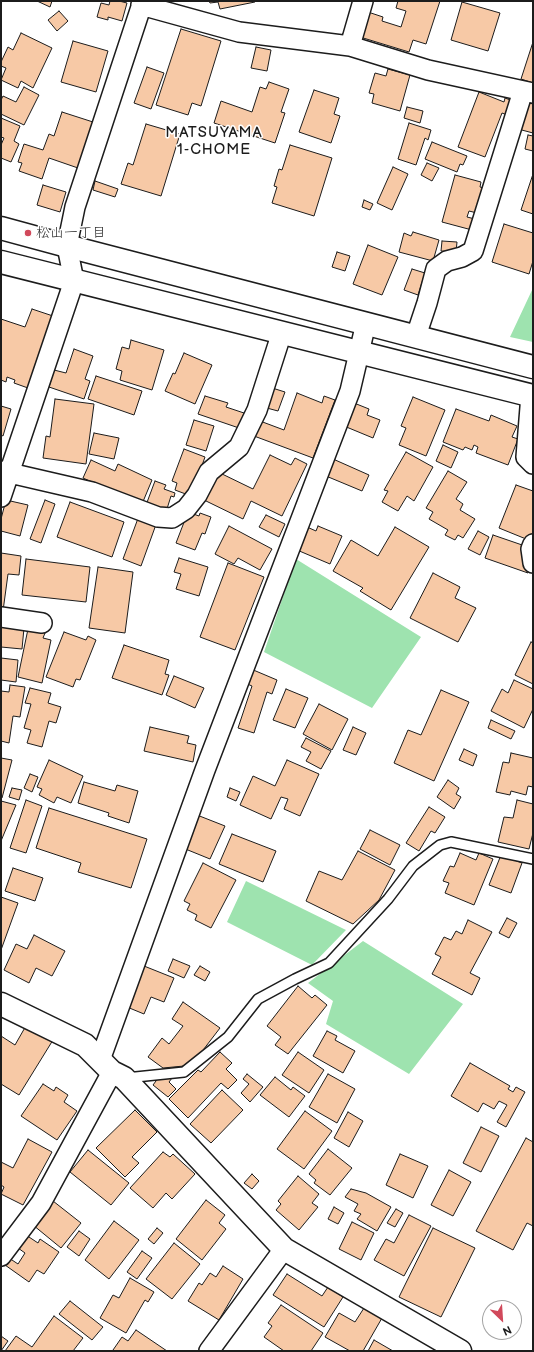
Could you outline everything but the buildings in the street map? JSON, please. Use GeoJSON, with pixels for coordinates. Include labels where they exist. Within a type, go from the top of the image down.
{"type":"FeatureCollection","features":[{"type":"Feature","properties":{"kind":"street"},"geometry":{"type":"LineString","coordinates":[[350,46],[363,1]]}},
{"type":"Feature","properties":{"kind":"street"},"geometry":{"type":"LineString","coordinates":[[1,497],[5,472],[74,281],[66,246],[75,207],[142,3],[239,32],[350,46],[428,70],[528,92],[473,251],[462,257],[447,261],[436,269],[416,336]]}},
{"type":"Feature","properties":{"kind":"street"},"geometry":{"type":"LineString","coordinates":[[1,228],[533,367]]}},
{"type":"Feature","properties":{"kind":"street"},"geometry":{"type":"LineString","coordinates":[[1,262],[532,396],[526,457],[533,464]]}},
{"type":"Feature","properties":{"kind":"street"},"geometry":{"type":"LineString","coordinates":[[1,1256],[41,1203],[112,1070],[205,770],[350,391],[366,323]]}},
{"type":"Feature","properties":{"kind":"street"},"geometry":{"type":"LineString","coordinates":[[5,472],[92,492],[158,517],[172,518],[186,509],[197,495],[209,472],[240,447],[257,410],[282,332]]}},
{"type":"Feature","properties":{"kind":"street"},"geometry":{"type":"LineString","coordinates":[[533,544],[531,548],[533,563]]}},
{"type":"Feature","properties":{"kind":"street"},"geometry":{"type":"LineString","coordinates":[[1,617],[42,623]]}},
{"type":"Feature","properties":{"kind":"street"},"geometry":{"type":"LineString","coordinates":[[1,1004],[85,1045],[112,1070],[284,1249],[460,1351]]}},
{"type":"Feature","properties":{"kind":"street"},"geometry":{"type":"LineString","coordinates":[[209,1351],[284,1249]]}},
{"type":"Feature","properties":{"kind":"lane"},"geometry":{"type":"LineString","coordinates":[[112,1070],[184,1072],[228,1037],[258,999],[329,963],[388,899],[413,866],[440,845],[451,842],[533,859]]}},
{"type":"Feature","properties":{"kind":"green space"},"geometry":{"type":"Polygon","coordinates":[[[533,288],[533,342],[510,337],[533,288]]]}},
{"type":"Feature","properties":{"kind":"green space"},"geometry":{"type":"Polygon","coordinates":[[[296,559],[421,637],[372,708],[264,652],[296,559]]]}},
{"type":"Feature","properties":{"kind":"green space"},"geometry":{"type":"Polygon","coordinates":[[[246,881],[346,930],[312,965],[227,922],[246,881]]]}},
{"type":"Feature","properties":{"kind":"green space"},"geometry":{"type":"Polygon","coordinates":[[[363,941],[463,1004],[409,1074],[326,1024],[333,1001],[308,983],[363,941]]]}},
{"type":"Feature","properties":{"kind":"place","name":"松山一丁目"},"geometry":{"type":"Point","coordinates":[28,233]}},
{"type":"Feature","properties":{"kind":"district","name":"MATSUYAMA 1-CHOME"},"geometry":{"type":"Point","coordinates":[214,142]}}]}
